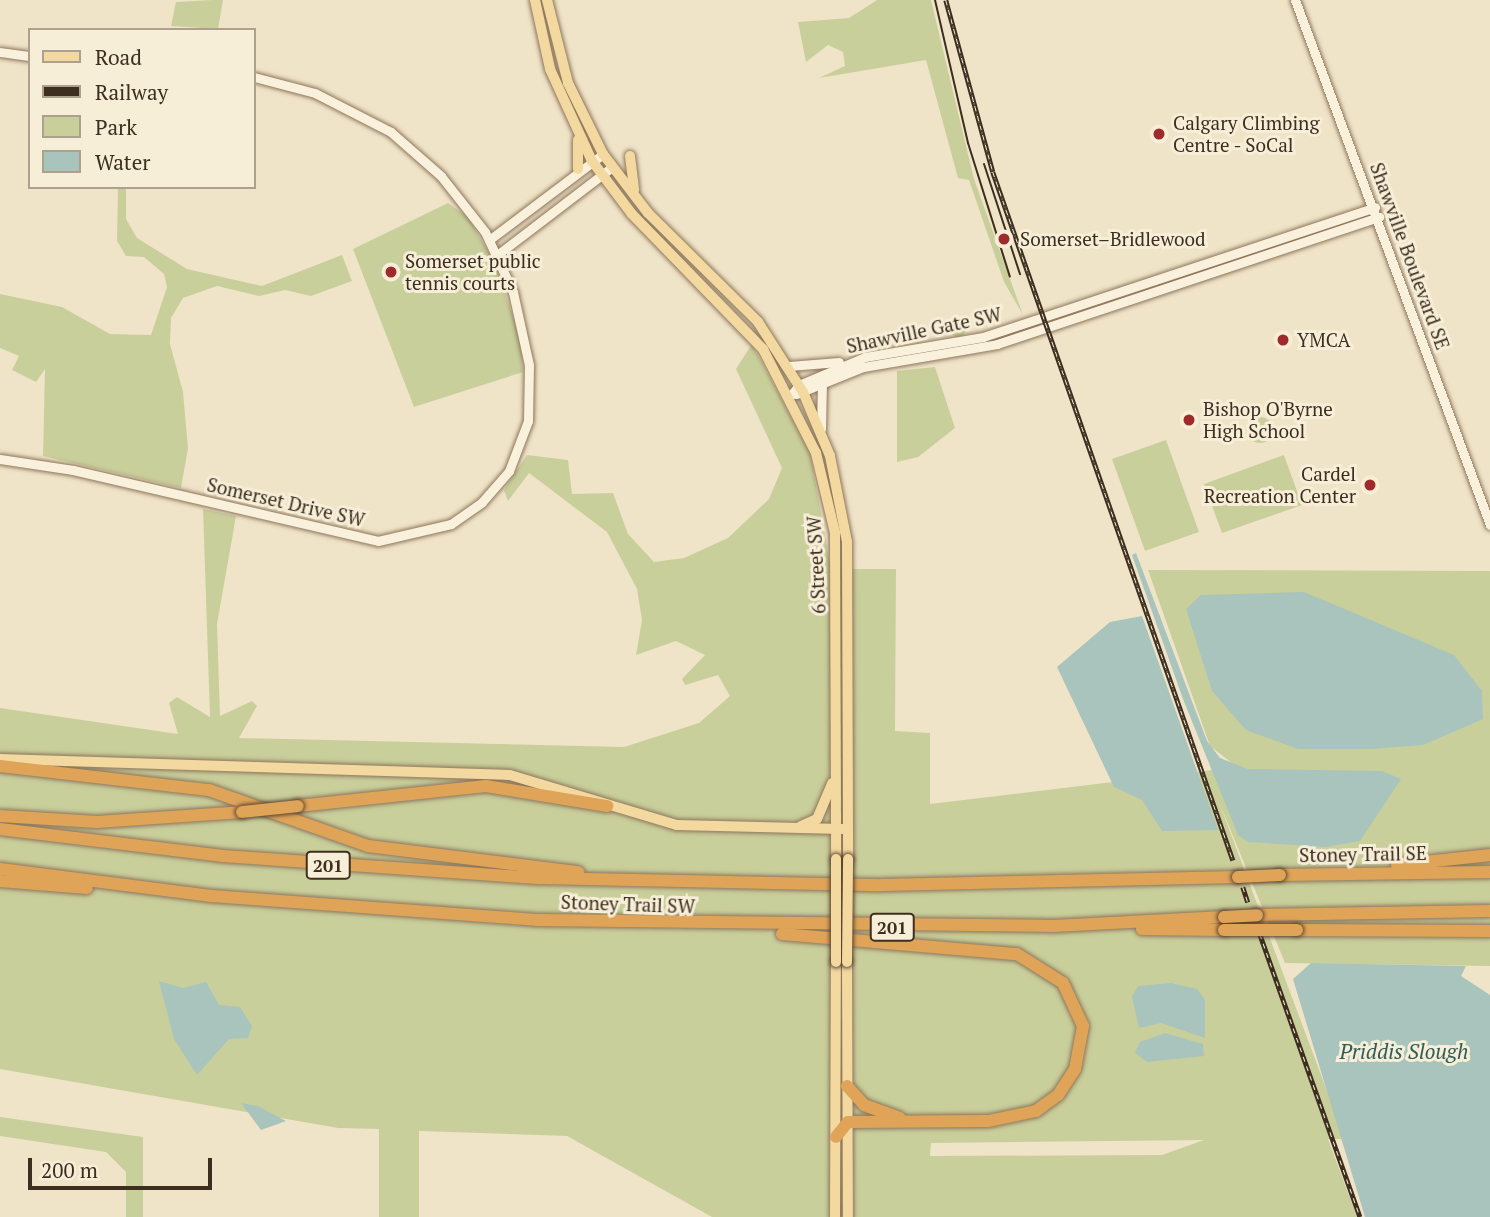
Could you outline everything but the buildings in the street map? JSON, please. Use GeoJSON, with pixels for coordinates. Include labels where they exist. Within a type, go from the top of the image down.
{"type":"FeatureCollection","features":[{"type":"Feature","properties":{"kind":"highway"},"geometry":{"type":"LineString","coordinates":[[0,766],[224,793],[390,851],[658,882]]}},
{"type":"Feature","properties":{"kind":"highway"},"geometry":{"type":"LineString","coordinates":[[0,816],[97,822],[242,812],[486,786],[607,806]]}},
{"type":"Feature","properties":{"kind":"highway","name":"Stoney Trail SW"},"geometry":{"type":"LineString","coordinates":[[0,829],[361,868],[658,882],[1238,877]]}},
{"type":"Feature","properties":{"kind":"highway"},"geometry":{"type":"LineString","coordinates":[[1313,874],[1490,855]]}},
{"type":"Feature","properties":{"kind":"highway","name":"Stoney Trail SW"},"geometry":{"type":"LineString","coordinates":[[0,869],[160,891],[399,912],[729,927],[1224,923]]}},
{"type":"Feature","properties":{"kind":"highway","name":"Stoney Trail SE"},"geometry":{"type":"LineString","coordinates":[[1238,877],[1490,872]]}},
{"type":"Feature","properties":{"kind":"highway"},"geometry":{"type":"LineString","coordinates":[[0,881],[160,891]]}},
{"type":"Feature","properties":{"kind":"highway"},"geometry":{"type":"LineString","coordinates":[[1224,923],[1257,915],[1490,911]]}},
{"type":"Feature","properties":{"kind":"highway"},"geometry":{"type":"LineString","coordinates":[[1224,923],[1297,930],[1490,931]]}},
{"type":"Feature","properties":{"kind":"highway"},"geometry":{"type":"LineString","coordinates":[[729,927],[993,948],[1036,962],[1063,983],[1078,1012],[1083,1041],[1058,1095],[1017,1118],[848,1122],[836,1138]]}},
{"type":"Feature","properties":{"kind":"highway"},"geometry":{"type":"LineString","coordinates":[[847,1086],[864,1105],[924,1122]]}},
{"type":"Feature","properties":{"kind":"main road","name":"6 Street SW"},"geometry":{"type":"LineString","coordinates":[[534,0],[550,69],[577,134],[592,161],[645,228],[740,320],[791,395],[817,453],[835,533],[835,766],[842,829]]}},
{"type":"Feature","properties":{"kind":"main road","name":"6 Street SW"},"geometry":{"type":"LineString","coordinates":[[547,0],[568,83],[603,154],[639,203],[742,304],[789,366],[821,430],[847,542],[842,962],[835,1217]]}},
{"type":"Feature","properties":{"kind":"main road"},"geometry":{"type":"LineString","coordinates":[[577,134],[578,169]]}},
{"type":"Feature","properties":{"kind":"main road"},"geometry":{"type":"LineString","coordinates":[[630,156],[629,178],[639,203]]}},
{"type":"Feature","properties":{"kind":"main road"},"geometry":{"type":"LineString","coordinates":[[0,759],[510,775],[677,825],[842,829]]}},
{"type":"Feature","properties":{"kind":"main road"},"geometry":{"type":"LineString","coordinates":[[781,828],[817,819],[835,766]]}},
{"type":"Feature","properties":{"kind":"main road","name":"6 Street SW"},"geometry":{"type":"LineString","coordinates":[[842,962],[848,1122],[848,1217]]}},
{"type":"Feature","properties":{"kind":"street","name":"Shawville Boulevard SE"},"geometry":{"type":"LineString","coordinates":[[1295,0],[1377,212],[1490,525]]}},
{"type":"Feature","properties":{"kind":"street"},"geometry":{"type":"LineString","coordinates":[[0,52],[28,56]]}},
{"type":"Feature","properties":{"kind":"street","name":"Somerset Drive SW"},"geometry":{"type":"LineString","coordinates":[[0,459],[73,470],[355,538],[398,540],[436,531],[470,513],[497,487],[516,458],[528,421],[525,339],[497,255],[489,240],[441,176],[391,132],[316,93],[256,78]]}},
{"type":"Feature","properties":{"kind":"street"},"geometry":{"type":"LineString","coordinates":[[489,240],[578,169],[603,154]]}},
{"type":"Feature","properties":{"kind":"street"},"geometry":{"type":"LineString","coordinates":[[497,255],[612,167]]}},
{"type":"Feature","properties":{"kind":"street"},"geometry":{"type":"LineString","coordinates":[[1044,322],[1377,212]]}},
{"type":"Feature","properties":{"kind":"street","name":"Shawville Gate SW"},"geometry":{"type":"LineString","coordinates":[[801,388],[863,367],[963,353],[1044,322]]}},
{"type":"Feature","properties":{"kind":"street","name":"Shawville Gate SW"},"geometry":{"type":"LineString","coordinates":[[791,395],[865,357],[953,345],[1044,322]]}},
{"type":"Feature","properties":{"kind":"street"},"geometry":{"type":"LineString","coordinates":[[789,366],[865,357]]}},
{"type":"Feature","properties":{"kind":"street"},"geometry":{"type":"LineString","coordinates":[[821,430],[822,383]]}},
{"type":"Feature","properties":{"kind":"green space"},"geometry":{"type":"Polygon","coordinates":[[[223,0],[218,28],[171,26],[176,2],[223,0]]]}},
{"type":"Feature","properties":{"kind":"green space"},"geometry":{"type":"Polygon","coordinates":[[[877,0],[931,0],[974,179],[1023,315],[1004,282],[969,180],[958,178],[926,60],[819,78],[845,66],[843,52],[828,45],[806,62],[798,22],[849,18],[877,0]]]}},
{"type":"Feature","properties":{"kind":"green space"},"geometry":{"type":"Polygon","coordinates":[[[118,189],[126,189],[126,219],[137,238],[187,269],[262,286],[342,255],[352,281],[311,296],[285,290],[259,296],[217,286],[183,298],[171,318],[170,344],[183,392],[188,448],[181,488],[43,456],[45,369],[36,382],[12,370],[19,356],[0,348],[0,294],[62,307],[110,334],[151,335],[167,287],[164,274],[144,257],[126,256],[117,241],[118,189]]]}},
{"type":"Feature","properties":{"kind":"green space"},"geometry":{"type":"Polygon","coordinates":[[[448,203],[468,217],[495,264],[521,340],[523,372],[414,407],[353,249],[448,203]]]}},
{"type":"Feature","properties":{"kind":"green space"},"geometry":{"type":"Polygon","coordinates":[[[958,321],[964,323],[964,335],[958,337],[952,335],[950,329],[952,323],[958,321]]]}},
{"type":"Feature","properties":{"kind":"green space"},"geometry":{"type":"Polygon","coordinates":[[[752,344],[810,453],[831,569],[896,569],[895,731],[930,733],[930,804],[1237,767],[1210,746],[1148,570],[1490,571],[1490,966],[1285,963],[1219,802],[1345,1139],[1328,1139],[1357,1217],[712,1217],[567,1136],[419,1131],[419,1217],[379,1217],[379,1129],[338,1128],[0,1069],[0,708],[178,734],[169,703],[177,697],[210,717],[203,509],[236,516],[217,624],[220,716],[252,701],[257,706],[239,738],[624,747],[699,723],[730,696],[718,675],[685,685],[682,679],[705,655],[676,641],[636,655],[642,620],[637,589],[607,532],[529,473],[508,501],[504,490],[527,455],[568,460],[572,494],[613,493],[628,534],[654,562],[684,558],[728,538],[769,499],[782,468],[736,369],[752,344]],[[1204,1140],[931,1143],[930,1156],[1162,1155],[1204,1140]]]}},
{"type":"Feature","properties":{"kind":"green space"},"geometry":{"type":"Polygon","coordinates":[[[935,367],[955,428],[918,457],[897,462],[897,371],[935,367]]]}},
{"type":"Feature","properties":{"kind":"green space"},"geometry":{"type":"Polygon","coordinates":[[[1260,417],[1269,421],[1273,430],[1269,439],[1260,443],[1251,439],[1247,430],[1251,421],[1260,417]]]}},
{"type":"Feature","properties":{"kind":"green space"},"geometry":{"type":"Polygon","coordinates":[[[1166,440],[1199,532],[1145,551],[1112,459],[1166,440]]]}},
{"type":"Feature","properties":{"kind":"green space"},"geometry":{"type":"Polygon","coordinates":[[[1284,455],[1302,505],[1222,533],[1204,484],[1284,455]]]}},
{"type":"Feature","properties":{"kind":"green space"},"geometry":{"type":"Polygon","coordinates":[[[0,1117],[143,1137],[143,1217],[126,1217],[126,1172],[106,1152],[0,1136],[0,1117]]]}},
{"type":"Feature","properties":{"kind":"water"},"geometry":{"type":"Polygon","coordinates":[[[1136,553],[1207,741],[1220,758],[1248,769],[1382,771],[1401,779],[1360,841],[1326,847],[1248,842],[1238,835],[1183,699],[1132,555],[1136,553]]]}},
{"type":"Feature","properties":{"kind":"water"},"geometry":{"type":"Polygon","coordinates":[[[1304,592],[1454,655],[1482,691],[1483,719],[1423,745],[1371,749],[1298,749],[1246,730],[1212,691],[1186,609],[1201,595],[1304,592]]]}},
{"type":"Feature","properties":{"kind":"water"},"geometry":{"type":"Polygon","coordinates":[[[1142,616],[1218,830],[1162,831],[1142,800],[1114,787],[1057,667],[1110,622],[1142,616]]]}},
{"type":"Feature","properties":{"kind":"water","name":"Priddis Slough"},"geometry":{"type":"Polygon","coordinates":[[[1311,963],[1466,966],[1461,976],[1490,995],[1490,1217],[1365,1217],[1293,979],[1311,963]]]}},
{"type":"Feature","properties":{"kind":"water"},"geometry":{"type":"Polygon","coordinates":[[[159,981],[183,988],[206,982],[219,1005],[240,1007],[252,1026],[248,1038],[229,1039],[197,1075],[174,1039],[159,981]]]}},
{"type":"Feature","properties":{"kind":"water"},"geometry":{"type":"Polygon","coordinates":[[[1171,983],[1197,989],[1205,1000],[1205,1038],[1161,1023],[1139,1028],[1132,997],[1138,986],[1171,983]]]}},
{"type":"Feature","properties":{"kind":"water"},"geometry":{"type":"Polygon","coordinates":[[[1165,1033],[1203,1044],[1204,1056],[1147,1062],[1135,1053],[1140,1042],[1165,1033]]]}},
{"type":"Feature","properties":{"kind":"water"},"geometry":{"type":"Polygon","coordinates":[[[241,1103],[258,1106],[286,1121],[261,1130],[241,1103]]]}},
{"type":"Feature","properties":{"kind":"tram line"},"geometry":{"type":"LineString","coordinates":[[935,0],[968,143],[1010,277]]}},
{"type":"Feature","properties":{"kind":"tram line"},"geometry":{"type":"LineString","coordinates":[[984,164],[1020,274]]}},
{"type":"Feature","properties":{"kind":"railway"},"geometry":{"type":"LineString","coordinates":[[946,0],[993,172],[1233,860]]}},
{"type":"Feature","properties":{"kind":"railway"},"geometry":{"type":"LineString","coordinates":[[1243,887],[1248,902]]}},
{"type":"Feature","properties":{"kind":"railway"},"geometry":{"type":"LineString","coordinates":[[1260,934],[1360,1217]]}},
{"type":"Feature","properties":{"kind":"place","name":"Calgary Climbing Centre - SoCal"},"geometry":{"type":"Point","coordinates":[1159,134]}},
{"type":"Feature","properties":{"kind":"place","name":"Somerset–Bridlewood"},"geometry":{"type":"Point","coordinates":[1004,239]}},
{"type":"Feature","properties":{"kind":"place","name":"Somerset public tennis courts"},"geometry":{"type":"Point","coordinates":[391,272]}},
{"type":"Feature","properties":{"kind":"place","name":"YMCA"},"geometry":{"type":"Point","coordinates":[1283,340]}},
{"type":"Feature","properties":{"kind":"place","name":"Bishop O'Byrne High School"},"geometry":{"type":"Point","coordinates":[1189,420]}},
{"type":"Feature","properties":{"kind":"place","name":"Cardel Recreation Center"},"geometry":{"type":"Point","coordinates":[1370,485]}}]}
